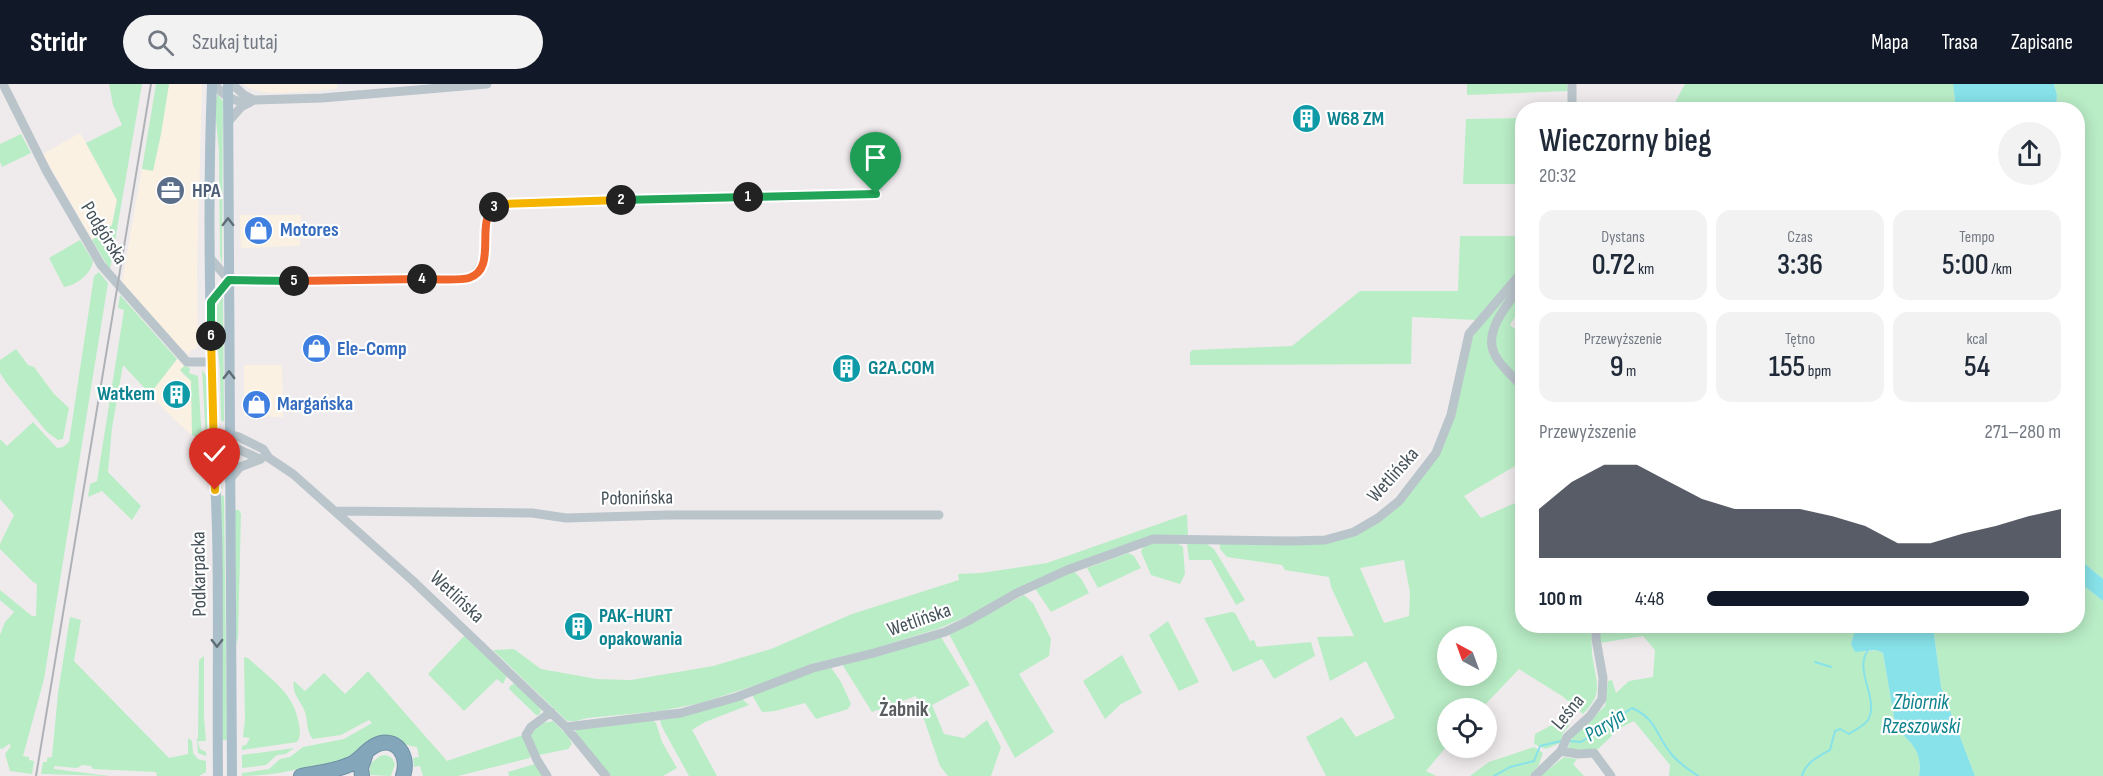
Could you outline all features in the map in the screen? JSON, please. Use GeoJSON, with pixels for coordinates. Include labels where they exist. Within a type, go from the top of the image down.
{"type":"FeatureCollection","features":[{"type":"Feature","properties":{"kind":"highway"},"geometry":{"type":"LineString","coordinates":[[301,776],[343,767],[353,763],[379,744],[386,743],[403,752],[406,763],[403,776]]}},
{"type":"Feature","properties":{"kind":"highway"},"geometry":{"type":"LineString","coordinates":[[362,776],[361,768],[366,753]]}},
{"type":"Feature","properties":{"kind":"main road","name":"Podkarpacka"},"geometry":{"type":"LineString","coordinates":[[213,84],[210,258],[217,530],[218,776]]}},
{"type":"Feature","properties":{"kind":"main road","name":"Podkarpacka"},"geometry":{"type":"LineString","coordinates":[[230,84],[228,122],[232,776]]}},
{"type":"Feature","properties":{"kind":"street","name":"Podgórska"},"geometry":{"type":"LineString","coordinates":[[3,84],[47,172],[109,277],[187,362],[211,362]]}},
{"type":"Feature","properties":{"kind":"street"},"geometry":{"type":"LineString","coordinates":[[213,84],[234,100],[251,102],[322,98],[398,87],[487,84]]}},
{"type":"Feature","properties":{"kind":"street"},"geometry":{"type":"LineString","coordinates":[[230,84],[251,102]]}},
{"type":"Feature","properties":{"kind":"street"},"geometry":{"type":"LineString","coordinates":[[1572,84],[1572,102]]}},
{"type":"Feature","properties":{"kind":"street"},"geometry":{"type":"LineString","coordinates":[[228,122],[234,114],[251,102]]}},
{"type":"Feature","properties":{"kind":"street"},"geometry":{"type":"LineString","coordinates":[[210,258],[229,280],[469,278],[482,266],[485,256],[488,212],[502,204],[876,194]]}},
{"type":"Feature","properties":{"kind":"street"},"geometry":{"type":"LineString","coordinates":[[211,302],[229,280]]}},
{"type":"Feature","properties":{"kind":"street","name":"Wetlińska"},"geometry":{"type":"LineString","coordinates":[[213,438],[229,447],[265,458],[293,474],[421,588],[566,727],[656,717],[681,713],[736,697],[813,668],[926,638],[968,621],[1017,593],[1067,570],[1153,539],[1325,540],[1354,532],[1378,518],[1399,501],[1436,453],[1451,415],[1469,334],[1515,280]]}},
{"type":"Feature","properties":{"kind":"street"},"geometry":{"type":"LineString","coordinates":[[1515,295],[1498,320],[1492,347],[1496,357],[1515,379]]}},
{"type":"Feature","properties":{"kind":"street"},"geometry":{"type":"LineString","coordinates":[[213,438],[229,434]]}},
{"type":"Feature","properties":{"kind":"street","name":"Wetlińska"},"geometry":{"type":"LineString","coordinates":[[229,434],[263,449],[265,458]]}},
{"type":"Feature","properties":{"kind":"street"},"geometry":{"type":"LineString","coordinates":[[230,480],[240,467],[265,458]]}},
{"type":"Feature","properties":{"kind":"street","name":"Połonińska"},"geometry":{"type":"LineString","coordinates":[[335,511],[532,513],[566,518],[668,515],[939,515]]}},
{"type":"Feature","properties":{"kind":"street","name":"Leśna"},"geometry":{"type":"LineString","coordinates":[[1535,776],[1562,749],[1567,737],[1590,716],[1602,699],[1603,678],[1596,633]]}},
{"type":"Feature","properties":{"kind":"street"},"geometry":{"type":"LineString","coordinates":[[547,776],[526,735],[531,727],[551,712]]}},
{"type":"Feature","properties":{"kind":"street"},"geometry":{"type":"LineString","coordinates":[[566,727],[606,776]]}},
{"type":"Feature","properties":{"kind":"street","name":"Leśna"},"geometry":{"type":"LineString","coordinates":[[1562,749],[1578,754],[1594,753],[1611,776]]}},
{"type":"Feature","properties":{"kind":"shaded area"},"geometry":{"type":"Polygon","coordinates":[[[169,84],[202,84],[197,271],[198,343],[197,348],[190,351],[190,355],[174,342],[122,282],[142,169],[153,171],[169,84]]]}},
{"type":"Feature","properties":{"kind":"shaded area"},"geometry":{"type":"Polygon","coordinates":[[[243,84],[337,84],[337,89],[284,93],[262,92],[243,84]]]}},
{"type":"Feature","properties":{"kind":"shaded area"},"geometry":{"type":"Polygon","coordinates":[[[80,133],[117,200],[112,225],[92,240],[43,154],[80,133]]]}},
{"type":"Feature","properties":{"kind":"shaded area"},"geometry":{"type":"Polygon","coordinates":[[[240,215],[301,215],[300,246],[241,248],[240,215]]]}},
{"type":"Feature","properties":{"kind":"shaded area"},"geometry":{"type":"Polygon","coordinates":[[[177,359],[184,366],[180,370],[182,374],[191,381],[192,435],[150,394],[177,359]]]}},
{"type":"Feature","properties":{"kind":"shaded area"},"geometry":{"type":"Polygon","coordinates":[[[244,365],[282,365],[283,417],[244,416],[244,365]]]}},
{"type":"Feature","properties":{"kind":"green space"},"geometry":{"type":"Polygon","coordinates":[[[109,84],[142,84],[110,270],[92,240],[112,225],[117,200],[86,143],[122,125],[113,105],[109,84]]]}},
{"type":"Feature","properties":{"kind":"green space"},"geometry":{"type":"Polygon","coordinates":[[[156,84],[169,84],[153,171],[142,169],[156,84]]]}},
{"type":"Feature","properties":{"kind":"green space"},"geometry":{"type":"Polygon","coordinates":[[[1467,84],[1567,84],[1568,91],[1467,95],[1467,84]]]}},
{"type":"Feature","properties":{"kind":"green space"},"geometry":{"type":"Polygon","coordinates":[[[1685,84],[1953,84],[1955,100],[1955,102],[1675,102],[1685,84]]]}},
{"type":"Feature","properties":{"kind":"green space"},"geometry":{"type":"Polygon","coordinates":[[[2054,84],[2103,84],[2103,579],[2085,564],[2085,102],[2056,102],[2054,84]]]}},
{"type":"Feature","properties":{"kind":"green space"},"geometry":{"type":"Polygon","coordinates":[[[217,94],[223,101],[222,265],[219,152],[215,109],[217,94]]]}},
{"type":"Feature","properties":{"kind":"green space"},"geometry":{"type":"Polygon","coordinates":[[[1515,118],[1515,184],[1463,184],[1466,119],[1515,118]]]}},
{"type":"Feature","properties":{"kind":"green space"},"geometry":{"type":"Polygon","coordinates":[[[21,134],[31,153],[2,167],[0,144],[21,134]]]}},
{"type":"Feature","properties":{"kind":"green space"},"geometry":{"type":"Polygon","coordinates":[[[1460,236],[1515,236],[1515,275],[1476,320],[1412,317],[1411,364],[1190,365],[1192,350],[1292,346],[1360,291],[1458,291],[1460,236]]]}},
{"type":"Feature","properties":{"kind":"green space"},"geometry":{"type":"Polygon","coordinates":[[[80,240],[93,261],[92,266],[83,278],[64,287],[49,258],[80,240]]]}},
{"type":"Feature","properties":{"kind":"green space"},"geometry":{"type":"Polygon","coordinates":[[[99,272],[108,283],[44,679],[23,756],[34,761],[32,774],[10,771],[5,754],[11,746],[9,744],[0,748],[0,635],[5,622],[14,612],[0,600],[0,590],[32,616],[36,616],[37,584],[0,549],[0,544],[14,515],[0,499],[0,439],[7,446],[33,422],[57,448],[69,442],[94,276],[99,272]]]}},
{"type":"Feature","properties":{"kind":"green space"},"geometry":{"type":"Polygon","coordinates":[[[1515,283],[1515,293],[1490,335],[1489,354],[1515,384],[1515,466],[1464,496],[1481,518],[1515,503],[1515,633],[1591,633],[1597,689],[1594,701],[1583,714],[1562,696],[1519,669],[1491,698],[1437,698],[1437,758],[1426,771],[1436,776],[1326,776],[1306,737],[1342,717],[1356,737],[1395,718],[1366,661],[1330,681],[1317,637],[1354,636],[1331,587],[1329,577],[1285,570],[1282,565],[1227,557],[1220,549],[1220,542],[1313,543],[1381,519],[1437,455],[1471,339],[1515,283]],[[1404,560],[1360,568],[1384,623],[1409,616],[1410,593],[1404,560]]]}},
{"type":"Feature","properties":{"kind":"green space"},"geometry":{"type":"Polygon","coordinates":[[[120,295],[177,359],[150,394],[123,365],[112,428],[108,472],[141,506],[132,520],[102,491],[88,497],[90,484],[97,481],[124,310],[118,308],[120,295]]]}},
{"type":"Feature","properties":{"kind":"green space"},"geometry":{"type":"Polygon","coordinates":[[[223,295],[224,422],[221,420],[220,369],[215,320],[217,306],[223,295]]]}},
{"type":"Feature","properties":{"kind":"green space"},"geometry":{"type":"Polygon","coordinates":[[[1515,298],[1515,317],[1510,325],[1515,329],[1515,377],[1500,360],[1495,347],[1497,329],[1515,298]]]}},
{"type":"Feature","properties":{"kind":"green space"},"geometry":{"type":"Polygon","coordinates":[[[16,349],[28,365],[34,367],[54,394],[69,408],[63,439],[58,440],[47,432],[0,373],[0,360],[16,349]]]}},
{"type":"Feature","properties":{"kind":"green space"},"geometry":{"type":"Polygon","coordinates":[[[184,366],[190,368],[189,373],[198,376],[202,440],[192,435],[191,381],[180,370],[184,366]]]}},
{"type":"Feature","properties":{"kind":"green space"},"geometry":{"type":"Polygon","coordinates":[[[202,370],[207,377],[208,438],[206,440],[202,370]]]}},
{"type":"Feature","properties":{"kind":"green space"},"geometry":{"type":"Polygon","coordinates":[[[220,495],[224,496],[227,740],[222,740],[220,495]]]}},
{"type":"Feature","properties":{"kind":"green space"},"geometry":{"type":"Polygon","coordinates":[[[235,510],[239,510],[241,514],[236,644],[235,510]]]}},
{"type":"Feature","properties":{"kind":"green space"},"geometry":{"type":"Polygon","coordinates":[[[1187,514],[1188,536],[1149,538],[940,628],[867,651],[814,663],[772,680],[701,703],[661,711],[567,721],[493,650],[514,649],[541,669],[597,679],[631,680],[713,666],[771,649],[852,614],[959,580],[958,574],[981,573],[1047,563],[1187,514]]]}},
{"type":"Feature","properties":{"kind":"green space"},"geometry":{"type":"Polygon","coordinates":[[[1151,543],[1177,543],[1183,547],[1185,574],[1180,584],[1151,575],[1141,552],[1143,547],[1151,543]]]}},
{"type":"Feature","properties":{"kind":"green space"},"geometry":{"type":"Polygon","coordinates":[[[1187,543],[1205,543],[1214,549],[1245,600],[1236,605],[1211,560],[1189,560],[1187,543]]]}},
{"type":"Feature","properties":{"kind":"green space"},"geometry":{"type":"Polygon","coordinates":[[[1128,553],[1134,556],[1141,568],[1098,588],[1087,568],[1128,553]]]}},
{"type":"Feature","properties":{"kind":"green space"},"geometry":{"type":"Polygon","coordinates":[[[1073,570],[1089,593],[1051,612],[1036,588],[1073,570]]]}},
{"type":"Feature","properties":{"kind":"green space"},"geometry":{"type":"Polygon","coordinates":[[[2085,587],[2103,601],[2103,776],[1975,776],[1941,687],[1934,633],[2085,633],[2085,587]]]}},
{"type":"Feature","properties":{"kind":"green space"},"geometry":{"type":"Polygon","coordinates":[[[1024,595],[1033,603],[1051,639],[1049,656],[1019,674],[1054,732],[1015,758],[949,634],[1024,595]]]}},
{"type":"Feature","properties":{"kind":"green space"},"geometry":{"type":"Polygon","coordinates":[[[1235,613],[1250,641],[1254,640],[1257,647],[1311,642],[1315,656],[1274,679],[1262,659],[1233,672],[1204,618],[1235,613]]]}},
{"type":"Feature","properties":{"kind":"green space"},"geometry":{"type":"Polygon","coordinates":[[[70,617],[81,620],[74,661],[169,758],[188,754],[188,738],[192,741],[193,753],[198,759],[206,761],[206,772],[199,776],[157,776],[156,772],[93,769],[91,766],[82,765],[77,768],[54,766],[54,769],[110,776],[41,774],[43,762],[47,762],[47,758],[52,757],[58,693],[70,617]]]}},
{"type":"Feature","properties":{"kind":"green space"},"geometry":{"type":"Polygon","coordinates":[[[1168,621],[1199,682],[1179,691],[1149,635],[1168,621]]]}},
{"type":"Feature","properties":{"kind":"green space"},"geometry":{"type":"Polygon","coordinates":[[[1599,633],[1854,633],[1851,644],[1866,652],[1876,650],[1883,653],[1896,729],[1918,754],[1919,776],[1669,776],[1670,765],[1634,721],[1620,728],[1597,750],[1570,749],[1568,747],[1573,736],[1605,706],[1608,681],[1612,680],[1616,693],[1629,681],[1653,677],[1655,650],[1643,636],[1600,643],[1599,633]]]}},
{"type":"Feature","properties":{"kind":"green space"},"geometry":{"type":"Polygon","coordinates":[[[465,635],[506,673],[506,678],[503,684],[497,679],[464,711],[428,674],[465,635]]]}},
{"type":"Feature","properties":{"kind":"green space"},"geometry":{"type":"Polygon","coordinates":[[[941,637],[970,685],[932,705],[944,734],[964,738],[987,720],[1001,747],[991,776],[948,776],[940,766],[916,696],[872,712],[842,664],[941,637]]]}},
{"type":"Feature","properties":{"kind":"green space"},"geometry":{"type":"Polygon","coordinates":[[[1122,655],[1142,693],[1121,704],[1105,719],[1083,681],[1122,655]]]}},
{"type":"Feature","properties":{"kind":"green space"},"geometry":{"type":"Polygon","coordinates":[[[204,656],[206,741],[198,742],[200,749],[206,752],[206,756],[198,753],[197,739],[199,660],[204,656]]]}},
{"type":"Feature","properties":{"kind":"green space"},"geometry":{"type":"Polygon","coordinates":[[[244,657],[280,687],[292,703],[299,727],[300,736],[297,742],[242,750],[242,746],[246,745],[250,738],[243,737],[244,657]]]}},
{"type":"Feature","properties":{"kind":"green space"},"geometry":{"type":"Polygon","coordinates":[[[830,666],[841,682],[851,704],[848,709],[816,719],[805,703],[762,712],[752,695],[830,666]]]}},
{"type":"Feature","properties":{"kind":"green space"},"geometry":{"type":"Polygon","coordinates":[[[368,671],[447,761],[520,736],[523,736],[530,758],[458,776],[423,776],[420,766],[414,767],[413,758],[419,757],[417,747],[382,737],[372,740],[352,755],[339,761],[279,773],[242,776],[242,773],[269,769],[280,759],[290,757],[303,747],[344,739],[372,723],[369,720],[341,735],[313,739],[308,730],[305,712],[293,685],[294,681],[305,691],[324,673],[345,694],[368,671]]]}},
{"type":"Feature","properties":{"kind":"green space"},"geometry":{"type":"Polygon","coordinates":[[[515,683],[537,703],[541,711],[539,715],[536,715],[509,689],[515,683]]]}},
{"type":"Feature","properties":{"kind":"green space"},"geometry":{"type":"Polygon","coordinates":[[[741,698],[749,705],[705,722],[692,730],[717,776],[689,776],[660,720],[687,715],[741,698]]]}},
{"type":"Feature","properties":{"kind":"green space"},"geometry":{"type":"Polygon","coordinates":[[[652,720],[656,723],[662,742],[677,768],[663,776],[611,776],[576,735],[576,729],[652,720]]]}},
{"type":"Feature","properties":{"kind":"green space"},"geometry":{"type":"Polygon","coordinates":[[[553,721],[568,736],[572,744],[568,749],[539,755],[530,742],[530,731],[543,723],[553,721]]]}},
{"type":"Feature","properties":{"kind":"green space"},"geometry":{"type":"Polygon","coordinates":[[[1552,725],[1570,725],[1563,733],[1560,743],[1546,749],[1534,744],[1535,734],[1552,725]]]}},
{"type":"Feature","properties":{"kind":"green space"},"geometry":{"type":"Polygon","coordinates":[[[1534,747],[1543,753],[1539,765],[1530,776],[1470,776],[1489,762],[1534,747]]]}},
{"type":"Feature","properties":{"kind":"green space"},"geometry":{"type":"Polygon","coordinates":[[[294,748],[286,754],[277,755],[266,765],[242,768],[242,755],[294,748]]]}},
{"type":"Feature","properties":{"kind":"green space"},"geometry":{"type":"Polygon","coordinates":[[[386,755],[392,758],[395,764],[391,776],[369,775],[371,763],[380,756],[386,755]]]}},
{"type":"Feature","properties":{"kind":"green space"},"geometry":{"type":"Polygon","coordinates":[[[1564,757],[1577,759],[1573,764],[1584,776],[1540,776],[1564,757]]]}},
{"type":"Feature","properties":{"kind":"green space"},"geometry":{"type":"Polygon","coordinates":[[[535,764],[544,776],[509,776],[508,772],[535,764]]]}},
{"type":"Feature","properties":{"kind":"water"},"geometry":{"type":"Polygon","coordinates":[[[1953,84],[2054,84],[2057,95],[2056,102],[1955,102],[1953,84]]]}},
{"type":"Feature","properties":{"kind":"water"},"geometry":{"type":"Polygon","coordinates":[[[2085,564],[2103,579],[2103,601],[2085,587],[2085,564]]]}},
{"type":"Feature","properties":{"kind":"water","name":"Zbiornik Rzeszowski"},"geometry":{"type":"Polygon","coordinates":[[[1854,633],[1934,633],[1941,687],[1975,776],[1919,776],[1918,754],[1896,729],[1883,653],[1876,650],[1855,652],[1851,644],[1854,633]]]}},
{"type":"Feature","properties":{"kind":"waterway","name":"Paryja"},"geometry":{"type":"LineString","coordinates":[[1802,776],[1809,764],[1830,750],[1835,731],[1840,729],[1849,734],[1868,720],[1871,703],[1863,667],[1868,650]]}},
{"type":"Feature","properties":{"kind":"waterway"},"geometry":{"type":"LineString","coordinates":[[1815,662],[1831,667]]}},
{"type":"Feature","properties":{"kind":"waterway","name":"Paryja"},"geometry":{"type":"LineString","coordinates":[[1569,741],[1581,742],[1632,708],[1647,717],[1675,758],[1698,776]]}},
{"type":"Feature","properties":{"kind":"waterway","name":"Paryja"},"geometry":{"type":"LineString","coordinates":[[1494,776],[1510,767],[1534,761],[1540,746],[1561,741]]}},
{"type":"Feature","properties":{"kind":"railway"},"geometry":{"type":"LineString","coordinates":[[36,776],[151,84]]}},
{"type":"Feature","properties":{"kind":"place","name":"W68 ZM"},"geometry":{"type":"Point","coordinates":[1306,119]}},
{"type":"Feature","properties":{"kind":"place","name":"HPA"},"geometry":{"type":"Point","coordinates":[171,191]}},
{"type":"Feature","properties":{"kind":"place","name":"Motores"},"geometry":{"type":"Point","coordinates":[259,230]}},
{"type":"Feature","properties":{"kind":"place","name":"Ele-Comp"},"geometry":{"type":"Point","coordinates":[316,349]}},
{"type":"Feature","properties":{"kind":"place","name":"G2A.COM"},"geometry":{"type":"Point","coordinates":[847,368]}},
{"type":"Feature","properties":{"kind":"place","name":"Watkem"},"geometry":{"type":"Point","coordinates":[176,394]}},
{"type":"Feature","properties":{"kind":"place","name":"Margańska"},"geometry":{"type":"Point","coordinates":[256,404]}},
{"type":"Feature","properties":{"kind":"place","name":"PAK-HURT opakowania"},"geometry":{"type":"Point","coordinates":[578,627]}},
{"type":"Feature","properties":{"kind":"district","name":"Żabnik"},"geometry":{"type":"Point","coordinates":[904,709]}},
{"type":"Feature","properties":{"kind":"route"},"geometry":{"type":"LineString","coordinates":[[215,490],[211,302],[229,280],[469,278],[478,272],[485,256],[488,212],[502,204],[876,194]]}}]}
